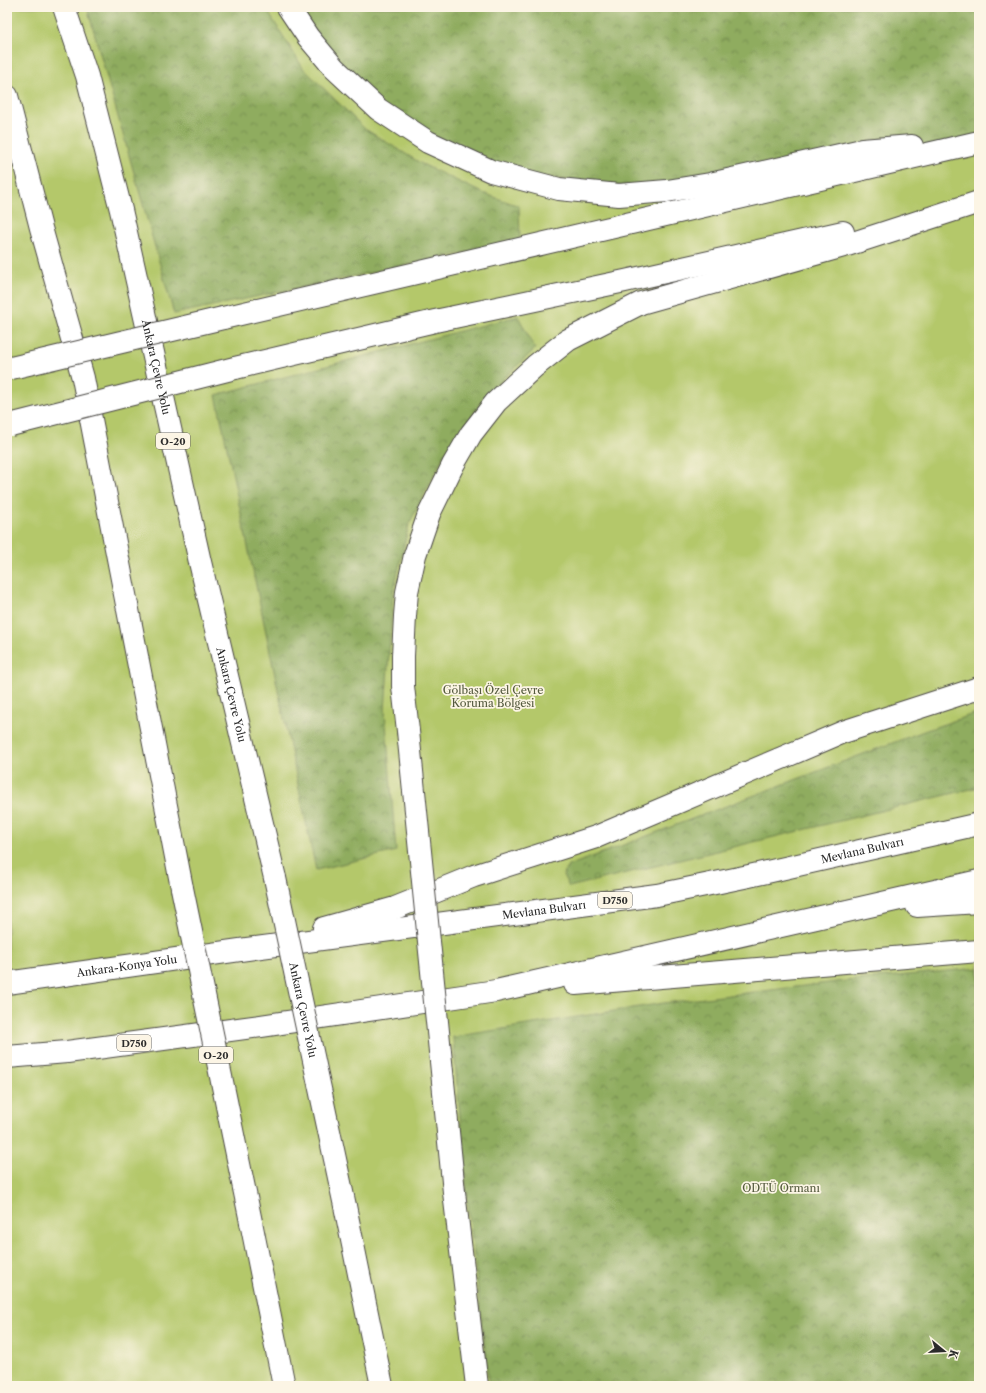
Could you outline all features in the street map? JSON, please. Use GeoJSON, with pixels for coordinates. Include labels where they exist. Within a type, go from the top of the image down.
{"type":"FeatureCollection","features":[{"type":"Feature","properties":{"kind":"highway","name":"Ankara Çevre Yolu"},"geometry":{"type":"LineString","coordinates":[[64,7],[87,76],[121,210],[200,562],[275,878],[382,1386]]}},
{"type":"Feature","properties":{"kind":"highway"},"geometry":{"type":"LineString","coordinates":[[288,7],[308,37],[334,68],[378,109],[428,142],[491,171],[559,189],[620,195],[667,191],[710,184],[862,150],[908,146],[953,148]]}},
{"type":"Feature","properties":{"kind":"highway","name":"O-20"},"geometry":{"type":"LineString","coordinates":[[7,96],[41,228],[83,378],[182,888],[284,1386]]}},
{"type":"Feature","properties":{"kind":"highway"},"geometry":{"type":"LineString","coordinates":[[7,369],[979,142]]}},
{"type":"Feature","properties":{"kind":"highway"},"geometry":{"type":"LineString","coordinates":[[9,426],[236,368],[435,321],[736,257],[979,201]]}},
{"type":"Feature","properties":{"kind":"highway"},"geometry":{"type":"LineString","coordinates":[[476,1386],[454,1192],[404,686],[403,656],[406,600],[415,554],[429,514],[453,465],[471,434],[496,402],[535,366],[568,340],[641,303],[844,246],[979,201]]}},
{"type":"Feature","properties":{"kind":"highway"},"geometry":{"type":"LineString","coordinates":[[247,949],[395,908],[474,876],[596,837],[843,732],[979,688]]}},
{"type":"Feature","properties":{"kind":"highway","name":"Mevlana Bulvarı"},"geometry":{"type":"LineString","coordinates":[[247,949],[657,895],[749,876],[979,824]]}},
{"type":"Feature","properties":{"kind":"highway","name":"D750"},"geometry":{"type":"LineString","coordinates":[[7,1057],[67,1052],[261,1026],[496,991],[979,881]]}},
{"type":"Feature","properties":{"kind":"highway"},"geometry":{"type":"LineString","coordinates":[[850,910],[979,902]]}},
{"type":"Feature","properties":{"kind":"highway","name":"Ankara-Konya Yolu"},"geometry":{"type":"LineString","coordinates":[[7,983],[247,949]]}},
{"type":"Feature","properties":{"kind":"highway"},"geometry":{"type":"LineString","coordinates":[[496,991],[979,951]]}},
{"type":"Feature","properties":{"kind":"green space","name":"Gölbaşı Özel Çevre Koruma Bölgesi"},"geometry":{"type":"Polygon","coordinates":[[[7,7],[979,7],[979,1386],[7,1386],[7,7]]]}},
{"type":"Feature","properties":{"kind":"green space"},"geometry":{"type":"Polygon","coordinates":[[[87,7],[265,7],[303,68],[365,129],[422,164],[480,192],[519,206],[520,241],[174,314],[87,7]]]}},
{"type":"Feature","properties":{"kind":"green space"},"geometry":{"type":"Polygon","coordinates":[[[288,7],[979,7],[979,142],[667,191],[491,171],[378,109],[288,7]]]}},
{"type":"Feature","properties":{"kind":"green space"},"geometry":{"type":"Polygon","coordinates":[[[518,316],[535,349],[490,391],[443,457],[409,524],[393,593],[385,711],[396,851],[316,870],[216,395],[518,316]]]}},
{"type":"Feature","properties":{"kind":"green space"},"geometry":{"type":"Polygon","coordinates":[[[979,712],[979,787],[569,887],[563,875],[568,866],[924,731],[979,712]]]}},
{"type":"Feature","properties":{"kind":"green space","name":"ODTÜ Ormanı"},"geometry":{"type":"Polygon","coordinates":[[[979,968],[979,1386],[489,1386],[467,1196],[453,1037],[664,1003],[837,982],[979,968]]]}}]}
